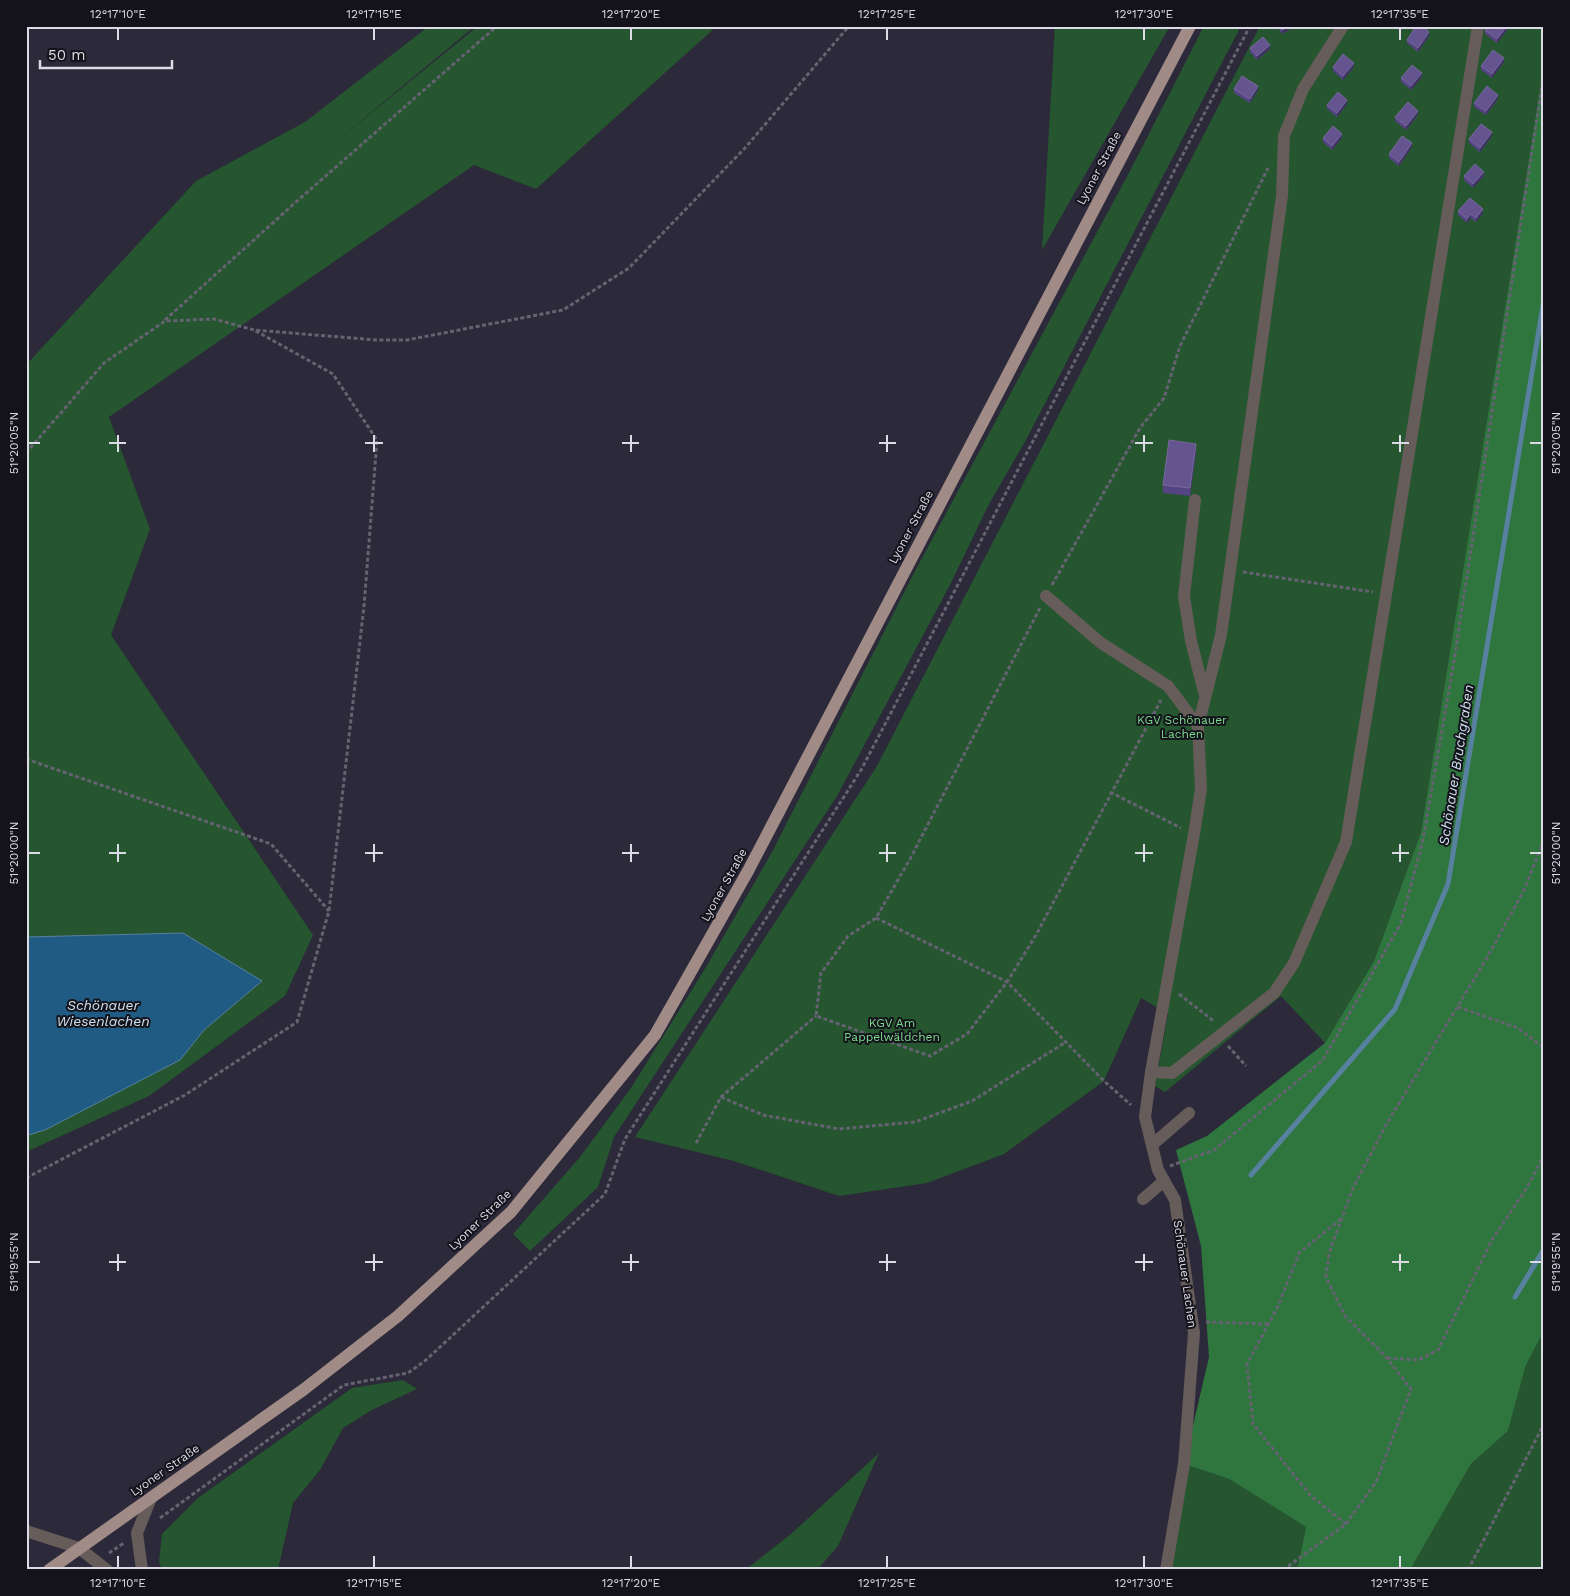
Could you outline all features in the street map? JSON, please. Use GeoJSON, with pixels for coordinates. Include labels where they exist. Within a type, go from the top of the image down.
{"type":"FeatureCollection","features":[{"type":"Feature","properties":{"kind":"main road","name":"Lyoner Straße"},"geometry":{"type":"LineString","coordinates":[[49,1570],[303,1390],[398,1316],[511,1212],[655,1036],[748,871],[1190,26]]}},
{"type":"Feature","properties":{"kind":"street","name":"Schönauer Lachen"},"geometry":{"type":"LineString","coordinates":[[1166,1570],[1184,1464],[1194,1333],[1175,1200],[1161,1176],[1145,1117],[1151,1072],[1201,789],[1198,726],[1224,616],[1282,196],[1284,136],[1303,89],[1343,26]]}},
{"type":"Feature","properties":{"kind":"street"},"geometry":{"type":"LineString","coordinates":[[1151,1072],[1172,1073],[1274,993],[1294,963],[1346,842],[1478,26]]}},
{"type":"Feature","properties":{"kind":"street"},"geometry":{"type":"LineString","coordinates":[[1195,500],[1184,596],[1191,641],[1205,694]]}},
{"type":"Feature","properties":{"kind":"street"},"geometry":{"type":"LineString","coordinates":[[1046,596],[1101,643],[1168,686],[1198,726]]}},
{"type":"Feature","properties":{"kind":"street"},"geometry":{"type":"LineString","coordinates":[[1152,1145],[1189,1113]]}},
{"type":"Feature","properties":{"kind":"street"},"geometry":{"type":"LineString","coordinates":[[1143,1198],[1161,1176]]}},
{"type":"Feature","properties":{"kind":"street"},"geometry":{"type":"LineString","coordinates":[[142,1570],[137,1533],[151,1498]]}},
{"type":"Feature","properties":{"kind":"street"},"geometry":{"type":"LineString","coordinates":[[26,1531],[79,1548],[108,1570]]}},
{"type":"Feature","properties":{"kind":"path"},"geometry":{"type":"LineString","coordinates":[[26,453],[104,363],[165,321],[296,202],[497,26]]}},
{"type":"Feature","properties":{"kind":"path"},"geometry":{"type":"LineString","coordinates":[[165,321],[214,319],[254,330],[376,340],[407,340],[563,310],[629,268],[745,148],[849,26]]}},
{"type":"Feature","properties":{"kind":"path"},"geometry":{"type":"LineString","coordinates":[[159,1519],[344,1385],[408,1373],[426,1360],[605,1194],[625,1139],[861,770],[1250,26]]}},
{"type":"Feature","properties":{"kind":"path"},"geometry":{"type":"LineString","coordinates":[[1161,1176],[1214,1150],[1323,1060],[1401,922],[1423,840],[1454,661],[1544,72]]}},
{"type":"Feature","properties":{"kind":"path"},"geometry":{"type":"LineString","coordinates":[[696,1142],[721,1097],[816,1016],[821,973],[848,936],[876,918],[910,859],[1046,596],[1140,428],[1164,398],[1180,346],[1271,161]]}},
{"type":"Feature","properties":{"kind":"path"},"geometry":{"type":"LineString","coordinates":[[26,1178],[185,1095],[297,1022],[329,911],[364,606],[376,440],[334,374],[254,330]]}},
{"type":"Feature","properties":{"kind":"path"},"geometry":{"type":"LineString","coordinates":[[1248,572],[1386,594]]}},
{"type":"Feature","properties":{"kind":"path"},"geometry":{"type":"LineString","coordinates":[[816,1016],[930,1056],[967,1034],[1007,982],[1036,935],[1110,792],[1168,686]]}},
{"type":"Feature","properties":{"kind":"path"},"geometry":{"type":"LineString","coordinates":[[26,759],[271,844],[329,911]]}},
{"type":"Feature","properties":{"kind":"path"},"geometry":{"type":"LineString","coordinates":[[1110,792],[1194,834]]}},
{"type":"Feature","properties":{"kind":"path"},"geometry":{"type":"LineString","coordinates":[[1283,1570],[1346,1524],[1376,1482],[1411,1389],[1386,1358],[1345,1316],[1326,1277],[1329,1253],[1353,1188],[1386,1124],[1458,1007],[1524,890],[1544,840]]}},
{"type":"Feature","properties":{"kind":"path"},"geometry":{"type":"LineString","coordinates":[[876,918],[1007,982],[1104,1081],[1145,1117]]}},
{"type":"Feature","properties":{"kind":"path"},"geometry":{"type":"LineString","coordinates":[[1458,1007],[1518,1028],[1544,1048]]}},
{"type":"Feature","properties":{"kind":"path"},"geometry":{"type":"LineString","coordinates":[[721,1097],[763,1115],[839,1129],[915,1122],[972,1101],[1066,1042]]}},
{"type":"Feature","properties":{"kind":"path"},"geometry":{"type":"LineString","coordinates":[[1386,1358],[1418,1360],[1438,1350],[1493,1238],[1526,1189],[1544,1155]]}},
{"type":"Feature","properties":{"kind":"path"},"geometry":{"type":"LineString","coordinates":[[1342,1218],[1299,1253],[1268,1324],[1247,1364],[1252,1424],[1312,1496],[1346,1524]]}},
{"type":"Feature","properties":{"kind":"path"},"geometry":{"type":"LineString","coordinates":[[1192,1322],[1268,1324]]}},
{"type":"Feature","properties":{"kind":"path"},"geometry":{"type":"LineString","coordinates":[[1468,1570],[1544,1424]]}},
{"type":"Feature","properties":{"kind":"green space"},"geometry":{"type":"Polygon","coordinates":[[[429,26],[475,26],[333,144],[478,26],[717,26],[536,189],[474,165],[109,417],[150,529],[111,635],[313,935],[285,996],[149,1096],[26,1152],[26,1136],[47,1129],[180,1060],[204,1030],[262,981],[183,933],[26,937],[26,365],[196,181],[305,122],[429,26]]]}},
{"type":"Feature","properties":{"kind":"green space"},"geometry":{"type":"Polygon","coordinates":[[[1055,26],[1170,26],[1042,250],[1055,26]]]}},
{"type":"Feature","properties":{"kind":"green space"},"geometry":{"type":"Polygon","coordinates":[[[1204,26],[1241,26],[1026,440],[989,504],[950,585],[837,796],[614,1137],[598,1187],[530,1251],[513,1234],[580,1157],[631,1088],[706,967],[772,852],[914,573],[1131,169],[1204,26]]]}},
{"type":"Feature","properties":{"kind":"green space","name":"KGV Schönauer Lachen"},"geometry":{"type":"Polygon","coordinates":[[[1260,26],[1544,26],[1544,65],[1421,832],[1374,961],[1325,1043],[1281,996],[1165,1092],[1155,1086],[1168,1014],[1141,998],[1104,1081],[1004,1154],[927,1183],[839,1196],[734,1161],[635,1137],[877,766],[1260,26]]]}},
{"type":"Feature","properties":{"kind":"green space"},"geometry":{"type":"Polygon","coordinates":[[[1544,65],[1544,1331],[1526,1365],[1508,1431],[1471,1464],[1410,1570],[1297,1570],[1306,1527],[1229,1479],[1184,1464],[1209,1357],[1201,1246],[1176,1150],[1207,1136],[1325,1043],[1374,961],[1421,832],[1544,65]]]}},
{"type":"Feature","properties":{"kind":"green space"},"geometry":{"type":"Polygon","coordinates":[[[1544,1331],[1544,1570],[1410,1570],[1471,1464],[1508,1431],[1526,1365],[1544,1331]]]}},
{"type":"Feature","properties":{"kind":"green space"},"geometry":{"type":"Polygon","coordinates":[[[403,1380],[417,1389],[372,1410],[343,1428],[320,1470],[293,1503],[278,1570],[162,1570],[159,1561],[162,1534],[198,1498],[352,1388],[403,1380]]]}},
{"type":"Feature","properties":{"kind":"green space"},"geometry":{"type":"Polygon","coordinates":[[[879,1453],[838,1546],[817,1570],[745,1570],[791,1534],[879,1453]]]}},
{"type":"Feature","properties":{"kind":"green space"},"geometry":{"type":"Polygon","coordinates":[[[1184,1464],[1229,1479],[1306,1527],[1297,1570],[1166,1570],[1184,1464]]]}},
{"type":"Feature","properties":{"kind":"water","name":"Schönauer Wiesenlachen"},"geometry":{"type":"Polygon","coordinates":[[[183,933],[262,981],[204,1030],[180,1060],[47,1129],[26,1136],[26,937],[183,933]]]}},
{"type":"Feature","properties":{"kind":"building"},"geometry":{"type":"Polygon","coordinates":[[[1279,26],[1289,26],[1282,30],[1279,26]]]}},
{"type":"Feature","properties":{"kind":"building"},"geometry":{"type":"Polygon","coordinates":[[[1416,26],[1422,26],[1429,32],[1418,48],[1407,40],[1416,26]]]}},
{"type":"Feature","properties":{"kind":"building"},"geometry":{"type":"Polygon","coordinates":[[[1488,26],[1507,26],[1497,39],[1485,30],[1488,26]]]}},
{"type":"Feature","properties":{"kind":"building"},"geometry":{"type":"Polygon","coordinates":[[[1263,37],[1270,45],[1257,56],[1250,48],[1263,37]]]}},
{"type":"Feature","properties":{"kind":"building"},"geometry":{"type":"Polygon","coordinates":[[[1493,50],[1504,58],[1492,74],[1481,66],[1493,50]]]}},
{"type":"Feature","properties":{"kind":"building"},"geometry":{"type":"Polygon","coordinates":[[[1343,54],[1354,63],[1343,76],[1333,67],[1343,54]]]}},
{"type":"Feature","properties":{"kind":"building"},"geometry":{"type":"Polygon","coordinates":[[[1412,65],[1422,73],[1411,86],[1401,78],[1412,65]]]}},
{"type":"Feature","properties":{"kind":"building"},"geometry":{"type":"Polygon","coordinates":[[[1242,76],[1258,86],[1250,99],[1234,89],[1242,76]]]}},
{"type":"Feature","properties":{"kind":"building"},"geometry":{"type":"Polygon","coordinates":[[[1487,86],[1498,95],[1486,111],[1474,103],[1487,86]]]}},
{"type":"Feature","properties":{"kind":"building"},"geometry":{"type":"Polygon","coordinates":[[[1338,92],[1347,100],[1337,113],[1327,105],[1338,92]]]}},
{"type":"Feature","properties":{"kind":"building"},"geometry":{"type":"Polygon","coordinates":[[[1408,102],[1418,111],[1406,126],[1395,117],[1408,102]]]}},
{"type":"Feature","properties":{"kind":"building"},"geometry":{"type":"Polygon","coordinates":[[[1481,124],[1492,132],[1480,148],[1469,139],[1481,124]]]}},
{"type":"Feature","properties":{"kind":"building"},"geometry":{"type":"Polygon","coordinates":[[[1333,126],[1342,134],[1332,146],[1323,138],[1333,126]]]}},
{"type":"Feature","properties":{"kind":"building"},"geometry":{"type":"Polygon","coordinates":[[[1402,136],[1412,143],[1399,162],[1389,154],[1402,136]]]}},
{"type":"Feature","properties":{"kind":"building"},"geometry":{"type":"Polygon","coordinates":[[[1475,164],[1484,172],[1473,184],[1464,176],[1475,164]]]}},
{"type":"Feature","properties":{"kind":"building"},"geometry":{"type":"Polygon","coordinates":[[[1470,198],[1483,209],[1476,218],[1471,214],[1467,219],[1458,211],[1470,198]]]}},
{"type":"Feature","properties":{"kind":"building"},"geometry":{"type":"Polygon","coordinates":[[[1169,440],[1196,444],[1190,488],[1163,485],[1169,440]]]}},
{"type":"Feature","properties":{"kind":"waterway","name":"Schönauer Bruchgraben"},"geometry":{"type":"LineString","coordinates":[[1251,1175],[1395,1009],[1448,884],[1544,299]]}},
{"type":"Feature","properties":{"kind":"waterway"},"geometry":{"type":"LineString","coordinates":[[1515,1297],[1544,1249]]}},
{"type":"Feature","properties":{"kind":"park label","name":"KGV Am Pappelwäldchen"},"geometry":{"type":"Point","coordinates":[892,1030]}}]}
